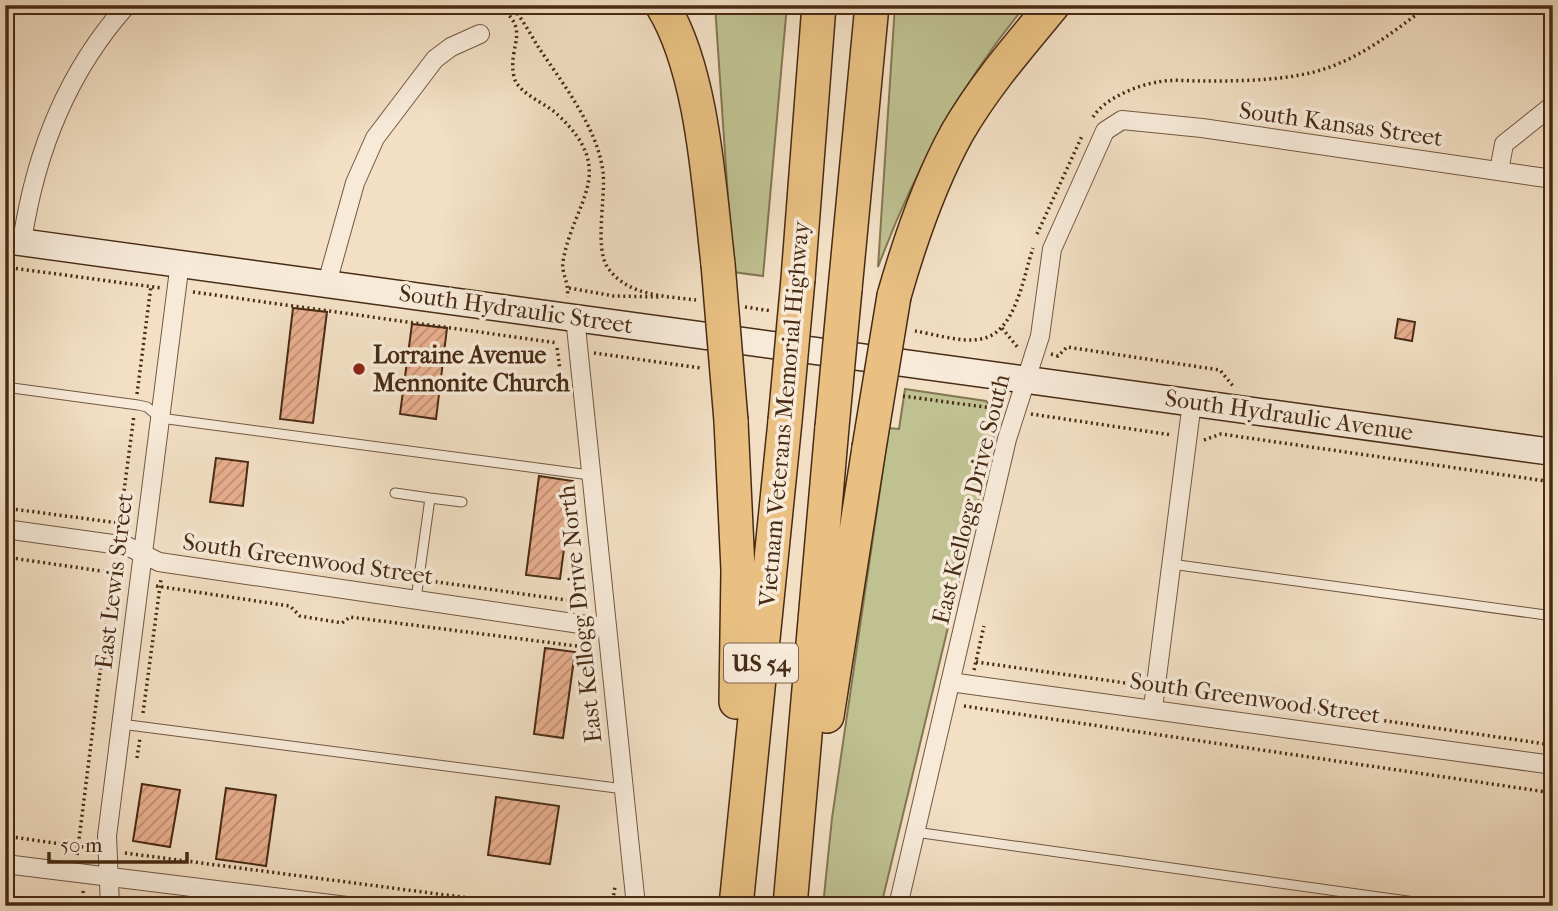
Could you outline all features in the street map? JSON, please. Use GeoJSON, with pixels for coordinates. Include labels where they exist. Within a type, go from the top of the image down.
{"type":"FeatureCollection","features":[{"type":"Feature","properties":{"kind":"highway"},"geometry":{"type":"LineString","coordinates":[[662,5],[688,73],[702,127],[718,264],[730,421],[739,635],[728,906]]}},
{"type":"Feature","properties":{"kind":"highway","name":"Vietnam Veterans Memorial Highway"},"geometry":{"type":"LineString","coordinates":[[736,906],[785,421],[819,5]]}},
{"type":"Feature","properties":{"kind":"highway","name":"Vietnam Veterans Memorial Highway"},"geometry":{"type":"LineString","coordinates":[[790,906],[872,5]]}},
{"type":"Feature","properties":{"kind":"highway"},"geometry":{"type":"LineString","coordinates":[[799,906],[894,296],[916,223],[957,133],[1002,65],[1054,5]]}},
{"type":"Feature","properties":{"kind":"street"},"geometry":{"type":"LineString","coordinates":[[14,241],[37,164],[59,106],[90,53],[127,5]]}},
{"type":"Feature","properties":{"kind":"street"},"geometry":{"type":"LineString","coordinates":[[327,283],[355,183],[374,138],[435,59],[451,47],[480,34]]}},
{"type":"Feature","properties":{"kind":"street"},"geometry":{"type":"LineString","coordinates":[[1499,171],[1504,144],[1553,105]]}},
{"type":"Feature","properties":{"kind":"street","name":"South Kansas Street"},"geometry":{"type":"LineString","coordinates":[[1122,120],[1202,128],[1553,179]]}},
{"type":"Feature","properties":{"kind":"street","name":"East Kellogg Drive South"},"geometry":{"type":"LineString","coordinates":[[898,906],[1007,439],[1035,352],[1052,249],[1105,131],[1122,120]]}},
{"type":"Feature","properties":{"kind":"street","name":"South Hydraulic Street"},"geometry":{"type":"LineString","coordinates":[[14,241],[1026,379]]}},
{"type":"Feature","properties":{"kind":"street","name":"East Lewis Street"},"geometry":{"type":"LineString","coordinates":[[110,906],[108,850],[121,724],[180,262]]}},
{"type":"Feature","properties":{"kind":"street","name":"East Kellogg Drive North"},"geometry":{"type":"LineString","coordinates":[[575,317],[636,906]]}},
{"type":"Feature","properties":{"kind":"street","name":"South Hydraulic Avenue"},"geometry":{"type":"LineString","coordinates":[[1026,379],[1553,452]]}},
{"type":"Feature","properties":{"kind":"street"},"geometry":{"type":"LineString","coordinates":[[1153,708],[1192,402]]}},
{"type":"Feature","properties":{"kind":"street","name":"South Greenwood Street"},"geometry":{"type":"LineString","coordinates":[[5,529],[116,545],[142,553],[159,562],[607,628]]}},
{"type":"Feature","properties":{"kind":"street","name":"South Greenwood Street"},"geometry":{"type":"LineString","coordinates":[[950,682],[1553,765]]}},
{"type":"Feature","properties":{"kind":"street"},"geometry":{"type":"LineString","coordinates":[[5,864],[339,905]]}},
{"type":"Feature","properties":{"kind":"lane"},"geometry":{"type":"LineString","coordinates":[[5,387],[146,407],[160,418],[590,475]]}},
{"type":"Feature","properties":{"kind":"lane"},"geometry":{"type":"LineString","coordinates":[[395,493],[462,502]]}},
{"type":"Feature","properties":{"kind":"lane"},"geometry":{"type":"LineString","coordinates":[[416,600],[430,498]]}},
{"type":"Feature","properties":{"kind":"lane"},"geometry":{"type":"LineString","coordinates":[[1171,564],[1553,616]]}},
{"type":"Feature","properties":{"kind":"lane"},"geometry":{"type":"LineString","coordinates":[[121,724],[624,789]]}},
{"type":"Feature","properties":{"kind":"lane"},"geometry":{"type":"LineString","coordinates":[[915,832],[1443,906]]}},
{"type":"Feature","properties":{"kind":"lane"},"geometry":{"type":"LineString","coordinates":[[192,906],[194,887]]}},
{"type":"Feature","properties":{"kind":"path"},"geometry":{"type":"LineString","coordinates":[[5,267],[558,343]]}},
{"type":"Feature","properties":{"kind":"path"},"geometry":{"type":"LineString","coordinates":[[85,906],[76,846],[151,286]]}},
{"type":"Feature","properties":{"kind":"path"},"geometry":{"type":"LineString","coordinates":[[569,288],[614,296],[680,298]]}},
{"type":"Feature","properties":{"kind":"path"},"geometry":{"type":"LineString","coordinates":[[1002,328],[1016,348],[1058,356],[1067,347],[1220,370],[1235,388]]}},
{"type":"Feature","properties":{"kind":"path"},"geometry":{"type":"LineString","coordinates":[[5,508],[119,523],[144,535]]}},
{"type":"Feature","properties":{"kind":"path"},"geometry":{"type":"LineString","coordinates":[[5,556],[113,571],[160,586],[290,606],[300,615],[342,623],[350,617],[592,648]]}},
{"type":"Feature","properties":{"kind":"path"},"geometry":{"type":"LineString","coordinates":[[352,570],[588,603]]}},
{"type":"Feature","properties":{"kind":"path"},"geometry":{"type":"LineString","coordinates":[[976,662],[1553,745]]}},
{"type":"Feature","properties":{"kind":"path"},"geometry":{"type":"LineString","coordinates":[[964,706],[1553,793]]}},
{"type":"Feature","properties":{"kind":"path"},"geometry":{"type":"LineString","coordinates":[[5,836],[530,906]]}},
{"type":"Feature","properties":{"kind":"path"},"geometry":{"type":"LineString","coordinates":[[5,899],[52,906]]}},
{"type":"Feature","properties":{"kind":"green space"},"geometry":{"type":"Polygon","coordinates":[[[715,5],[787,5],[763,276],[733,272],[715,5]]]}},
{"type":"Feature","properties":{"kind":"green space"},"geometry":{"type":"Polygon","coordinates":[[[895,5],[1026,5],[980,66],[941,130],[907,197],[878,267],[895,5]]]}},
{"type":"Feature","properties":{"kind":"green space"},"geometry":{"type":"Polygon","coordinates":[[[905,389],[986,401],[993,409],[994,436],[881,906],[823,906],[832,818],[889,428],[899,429],[905,389]]]}},
{"type":"Feature","properties":{"kind":"building"},"geometry":{"type":"Polygon","coordinates":[[[293,308],[327,312],[313,423],[280,419],[293,308]]]}},
{"type":"Feature","properties":{"kind":"building"},"geometry":{"type":"Polygon","coordinates":[[[1398,319],[1415,322],[1412,341],[1395,338],[1398,319]]]}},
{"type":"Feature","properties":{"kind":"building"},"geometry":{"type":"Polygon","coordinates":[[[412,324],[447,328],[436,419],[400,414],[412,324]]]}},
{"type":"Feature","properties":{"kind":"building"},"geometry":{"type":"Polygon","coordinates":[[[216,458],[248,462],[243,506],[210,502],[216,458]]]}},
{"type":"Feature","properties":{"kind":"building"},"geometry":{"type":"Polygon","coordinates":[[[539,476],[573,481],[560,579],[526,575],[539,476]]]}},
{"type":"Feature","properties":{"kind":"building"},"geometry":{"type":"Polygon","coordinates":[[[545,648],[575,652],[563,738],[534,734],[545,648]]]}},
{"type":"Feature","properties":{"kind":"building"},"geometry":{"type":"Polygon","coordinates":[[[142,784],[180,790],[170,847],[133,841],[142,784]]]}},
{"type":"Feature","properties":{"kind":"building"},"geometry":{"type":"Polygon","coordinates":[[[226,788],[276,795],[266,866],[216,859],[226,788]]]}},
{"type":"Feature","properties":{"kind":"building"},"geometry":{"type":"Polygon","coordinates":[[[496,797],[559,806],[550,864],[488,855],[496,797]]]}},
{"type":"Feature","properties":{"kind":"place","name":"Lorraine Avenue Mennonite Church"},"geometry":{"type":"Point","coordinates":[359,369]}}]}
